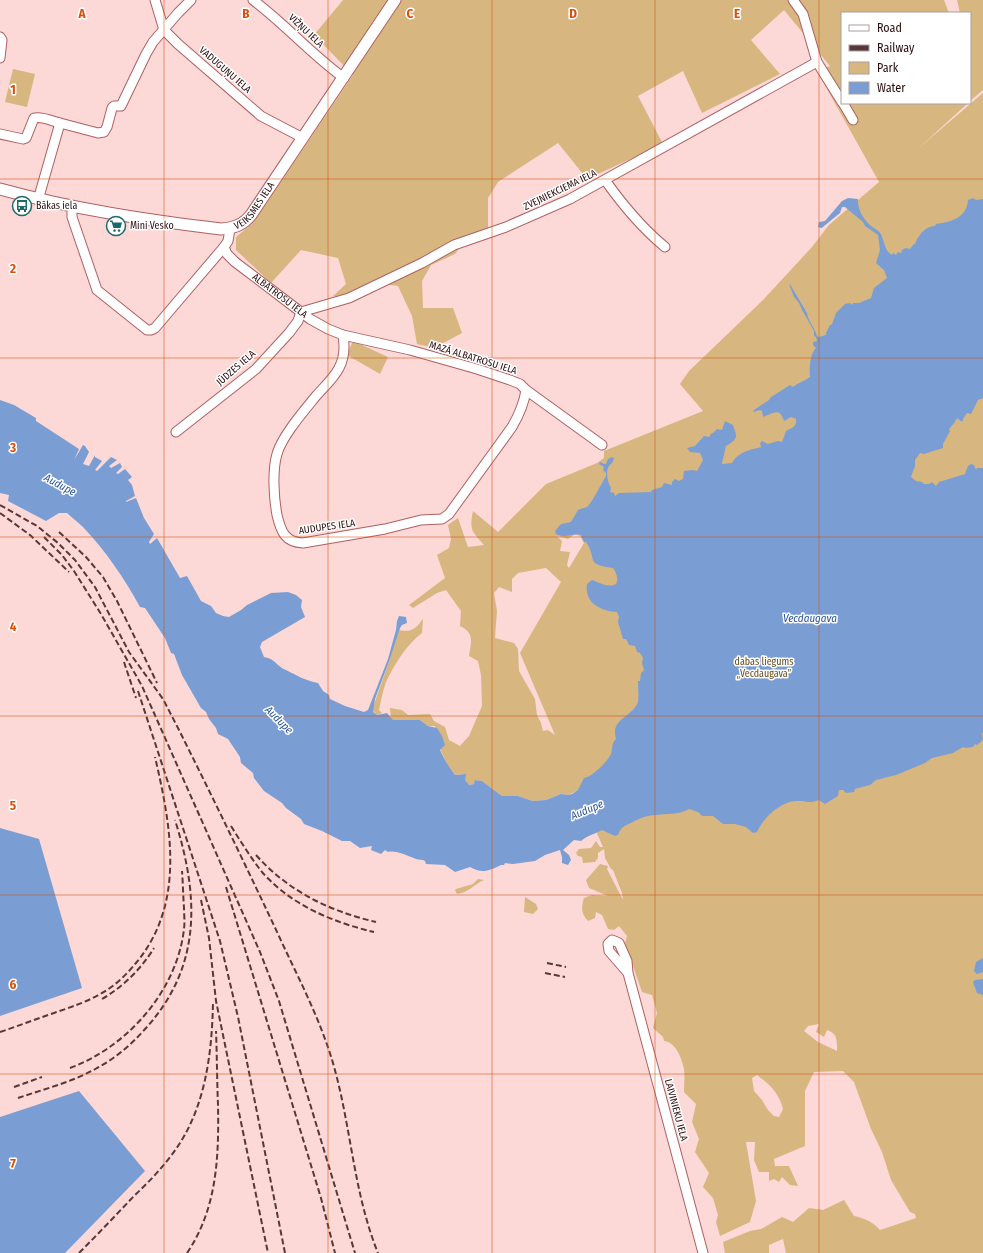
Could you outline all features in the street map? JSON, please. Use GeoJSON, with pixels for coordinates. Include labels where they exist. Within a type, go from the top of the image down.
{"type":"FeatureCollection","features":[{"type":"Feature","properties":{"kind":"main road","name":"VEIKSMES IELA"},"geometry":{"type":"LineString","coordinates":[[230,229],[245,222],[248,218],[344,78],[395,0]]}},
{"type":"Feature","properties":{"kind":"main road"},"geometry":{"type":"LineString","coordinates":[[0,189],[38,200],[72,206],[213,228],[230,229]]}},
{"type":"Feature","properties":{"kind":"street","name":"VADUGUŅU IELA"},"geometry":{"type":"LineString","coordinates":[[155,0],[164,30],[178,44],[261,116],[303,138]]}},
{"type":"Feature","properties":{"kind":"street"},"geometry":{"type":"LineString","coordinates":[[0,134],[23,139],[26,138],[34,118],[38,117],[98,133],[104,132],[107,127],[112,108],[114,106],[122,106],[153,42],[191,0]]}},
{"type":"Feature","properties":{"kind":"street","name":"VIŽŅU IELA"},"geometry":{"type":"LineString","coordinates":[[253,0],[284,25],[324,63],[344,78]]}},
{"type":"Feature","properties":{"kind":"street"},"geometry":{"type":"LineString","coordinates":[[793,0],[803,14],[817,62],[841,101]]}},
{"type":"Feature","properties":{"kind":"street"},"geometry":{"type":"LineString","coordinates":[[0,37],[2,40],[0,58]]}},
{"type":"Feature","properties":{"kind":"street","name":"ZVEJNIEKCIEMA IELA"},"geometry":{"type":"LineString","coordinates":[[301,312],[349,298],[422,263],[454,245],[525,218],[570,198],[817,62]]}},
{"type":"Feature","properties":{"kind":"street"},"geometry":{"type":"LineString","coordinates":[[843,104],[853,120]]}},
{"type":"Feature","properties":{"kind":"street"},"geometry":{"type":"LineString","coordinates":[[38,200],[60,123]]}},
{"type":"Feature","properties":{"kind":"street"},"geometry":{"type":"LineString","coordinates":[[605,180],[644,227],[665,247]]}},
{"type":"Feature","properties":{"kind":"street","name":"VEIKSMES IELA"},"geometry":{"type":"LineString","coordinates":[[72,206],[72,217],[97,290],[147,330],[155,328],[224,247],[228,241],[230,229]]}},
{"type":"Feature","properties":{"kind":"street","name":"ALBATROSU IELA"},"geometry":{"type":"LineString","coordinates":[[224,247],[227,254],[235,262],[301,312],[328,330],[343,335]]}},
{"type":"Feature","properties":{"kind":"street","name":"JŪDZES IELA"},"geometry":{"type":"LineString","coordinates":[[176,432],[256,369],[289,333],[298,321],[301,312]]}},
{"type":"Feature","properties":{"kind":"street","name":"MAZĀ ALBATROSU IELA"},"geometry":{"type":"LineString","coordinates":[[343,335],[410,350],[469,366],[520,384],[526,390],[602,445]]}},
{"type":"Feature","properties":{"kind":"street","name":"AUDUPES IELA"},"geometry":{"type":"LineString","coordinates":[[343,335],[345,351],[339,368],[297,420],[282,443],[277,455],[273,488],[277,513],[281,531],[287,538],[294,542],[304,544],[386,529],[421,520],[442,519],[449,514],[512,427],[519,416],[526,390]]}},
{"type":"Feature","properties":{"kind":"street","name":"LAIVINIEKU IELA"},"geometry":{"type":"LineString","coordinates":[[628,973],[703,1253]]}},
{"type":"Feature","properties":{"kind":"green space","name":"dabas liegums „Vecdaugava”"},"geometry":{"type":"Polygon","coordinates":[[[343,0],[944,0],[949,12],[841,12],[841,104],[967,104],[920,147],[983,93],[983,1253],[786,1253],[783,1239],[769,1245],[769,1253],[725,1253],[723,1242],[750,1231],[761,1229],[782,1217],[793,1222],[809,1208],[823,1210],[844,1200],[854,1216],[868,1221],[880,1230],[916,1218],[915,1214],[910,1212],[891,1180],[882,1152],[871,1129],[854,1082],[843,1071],[814,1072],[805,1091],[805,1146],[774,1159],[775,1166],[789,1166],[798,1186],[790,1185],[782,1177],[779,1182],[774,1179],[769,1181],[769,1172],[759,1172],[754,1160],[755,1142],[746,1142],[756,1201],[750,1222],[720,1236],[716,1222],[718,1215],[713,1198],[703,1187],[709,1173],[695,1152],[699,1139],[692,1122],[696,1104],[684,1092],[684,1069],[680,1056],[672,1044],[664,1041],[663,1037],[653,1028],[657,1013],[652,995],[642,992],[625,943],[627,936],[619,926],[614,930],[608,929],[602,915],[596,912],[595,918],[588,921],[583,913],[582,905],[584,898],[592,895],[608,896],[589,888],[586,880],[600,864],[608,866],[607,869],[623,900],[622,893],[613,870],[605,858],[604,849],[598,853],[598,858],[595,862],[583,863],[582,857],[578,856],[576,853],[579,849],[591,848],[596,841],[600,847],[603,847],[578,790],[569,795],[561,794],[546,800],[533,801],[518,796],[502,796],[482,781],[476,780],[474,784],[468,785],[463,774],[455,775],[444,758],[435,726],[428,726],[420,720],[391,719],[390,708],[402,710],[408,715],[430,714],[434,721],[445,727],[449,740],[460,746],[469,736],[482,706],[481,675],[478,661],[469,656],[471,638],[468,632],[460,626],[461,611],[446,590],[437,593],[413,608],[409,605],[445,578],[437,555],[449,548],[451,539],[448,525],[458,518],[468,547],[484,545],[472,530],[471,523],[473,511],[498,532],[546,484],[597,463],[604,458],[604,451],[703,411],[680,384],[689,371],[763,300],[812,247],[829,225],[879,182],[817,71],[830,66],[784,10],[751,40],[780,74],[702,113],[683,71],[638,96],[663,144],[587,179],[558,143],[498,182],[488,198],[488,229],[469,236],[455,254],[431,265],[422,281],[423,308],[453,308],[462,333],[434,348],[417,344],[412,316],[398,286],[376,283],[340,298],[333,296],[346,284],[338,258],[301,250],[271,283],[236,250],[236,237],[253,223],[353,75],[314,35],[343,0]],[[575,534],[568,539],[557,536],[562,541],[560,551],[570,552],[567,565],[569,568],[584,543],[580,536],[575,534]],[[546,568],[518,573],[512,579],[512,592],[499,587],[494,593],[497,611],[495,638],[514,643],[518,649],[519,671],[535,699],[537,715],[543,731],[548,730],[555,735],[520,653],[561,582],[546,568]],[[819,1024],[808,1026],[804,1031],[818,1042],[837,1051],[836,1038],[831,1031],[827,1030],[824,1037],[816,1032],[819,1024]],[[757,1075],[752,1078],[754,1091],[768,1110],[774,1116],[779,1117],[783,1109],[779,1098],[769,1085],[757,1075]]]}},
{"type":"Feature","properties":{"kind":"green space"},"geometry":{"type":"Polygon","coordinates":[[[957,0],[983,0],[983,90],[971,100],[971,12],[960,12],[957,0]]]}},
{"type":"Feature","properties":{"kind":"green space"},"geometry":{"type":"Polygon","coordinates":[[[13,69],[35,74],[27,107],[5,102],[13,69]]]}},
{"type":"Feature","properties":{"kind":"green space"},"geometry":{"type":"Polygon","coordinates":[[[353,341],[388,357],[380,374],[347,355],[353,341]]]}},
{"type":"Feature","properties":{"kind":"green space"},"geometry":{"type":"Polygon","coordinates":[[[423,619],[422,633],[401,655],[386,682],[379,710],[382,713],[377,715],[372,710],[399,630],[407,631],[413,629],[423,619]]]}},
{"type":"Feature","properties":{"kind":"green space"},"geometry":{"type":"Polygon","coordinates":[[[478,879],[484,880],[464,892],[457,894],[456,889],[473,884],[478,879]]]}},
{"type":"Feature","properties":{"kind":"green space"},"geometry":{"type":"Polygon","coordinates":[[[525,897],[536,904],[538,909],[533,914],[524,912],[525,897]]]}},
{"type":"Feature","properties":{"kind":"water","name":"Vecdaugava"},"geometry":{"type":"Polygon","coordinates":[[[848,198],[858,199],[862,215],[882,235],[887,249],[892,255],[893,253],[896,255],[898,252],[901,253],[902,250],[906,248],[910,249],[915,244],[922,232],[931,226],[958,218],[965,211],[968,200],[973,198],[976,200],[983,199],[983,398],[978,400],[971,414],[967,413],[963,421],[960,421],[958,418],[955,421],[949,429],[950,431],[943,444],[943,448],[924,454],[920,453],[915,460],[915,466],[911,477],[924,484],[929,484],[932,482],[936,486],[939,482],[965,474],[968,466],[971,464],[974,465],[976,470],[977,468],[983,468],[983,740],[977,745],[975,744],[973,747],[963,747],[953,753],[932,758],[925,763],[896,775],[876,780],[870,785],[855,789],[854,792],[846,793],[843,790],[839,790],[838,796],[825,804],[819,800],[810,802],[792,801],[786,803],[768,816],[757,832],[753,833],[746,827],[735,824],[723,824],[713,816],[702,816],[698,812],[689,809],[674,814],[646,816],[625,826],[620,830],[618,835],[615,836],[602,830],[586,837],[581,841],[574,840],[563,850],[569,855],[571,860],[568,865],[562,863],[560,850],[545,855],[535,861],[513,864],[505,863],[504,865],[486,871],[470,867],[455,872],[445,865],[426,864],[424,860],[398,853],[388,852],[385,850],[381,854],[371,850],[372,846],[360,848],[350,841],[342,841],[304,824],[301,819],[286,808],[282,803],[264,791],[254,778],[253,773],[241,763],[240,757],[228,739],[218,734],[216,728],[206,712],[201,708],[182,675],[174,654],[171,653],[165,638],[145,608],[140,607],[107,555],[83,527],[67,513],[59,513],[46,521],[8,501],[9,495],[0,493],[0,400],[14,405],[36,418],[36,421],[79,449],[74,460],[83,445],[89,452],[83,464],[89,466],[95,455],[95,457],[102,461],[95,470],[97,471],[111,457],[117,460],[109,466],[111,468],[120,463],[122,467],[116,473],[118,474],[125,469],[132,477],[128,480],[132,485],[135,496],[126,502],[136,498],[144,518],[154,534],[149,542],[150,544],[157,538],[180,578],[187,576],[201,601],[211,606],[216,613],[229,617],[247,605],[271,593],[288,592],[296,595],[302,600],[301,607],[305,617],[262,642],[260,647],[264,657],[271,659],[297,676],[318,683],[323,691],[329,695],[330,699],[364,712],[368,710],[388,659],[399,616],[406,617],[407,623],[402,625],[400,628],[375,699],[373,712],[377,715],[387,713],[393,720],[420,720],[428,726],[437,728],[445,745],[440,750],[445,760],[455,775],[466,774],[465,780],[469,785],[474,784],[475,780],[482,781],[502,796],[518,796],[533,801],[546,800],[561,794],[572,794],[578,790],[584,778],[591,775],[603,765],[611,754],[613,743],[616,739],[616,727],[622,719],[631,712],[638,702],[638,681],[640,681],[641,673],[644,670],[642,663],[643,658],[640,653],[637,652],[635,646],[629,645],[626,639],[623,639],[617,612],[600,608],[588,597],[587,584],[592,580],[607,585],[616,584],[617,578],[613,568],[595,563],[586,542],[584,542],[581,535],[563,536],[556,534],[555,531],[561,524],[571,522],[578,510],[589,505],[606,476],[606,473],[603,470],[604,467],[599,464],[600,462],[606,464],[608,459],[612,457],[614,459],[608,468],[607,474],[611,488],[610,492],[614,493],[615,496],[619,493],[651,492],[652,490],[662,487],[664,483],[672,485],[672,482],[675,479],[679,481],[683,479],[684,471],[697,471],[703,460],[700,453],[690,452],[687,448],[695,446],[704,436],[709,437],[710,434],[717,429],[722,430],[725,421],[733,425],[736,437],[726,446],[722,464],[732,463],[743,452],[761,447],[760,443],[762,441],[768,444],[778,441],[782,442],[786,431],[795,426],[796,419],[791,417],[784,421],[781,414],[776,412],[763,417],[762,411],[760,410],[753,412],[771,397],[790,385],[793,387],[810,377],[811,358],[816,348],[813,345],[813,342],[817,341],[816,337],[814,336],[814,331],[799,303],[794,297],[789,284],[807,313],[817,336],[819,337],[826,335],[836,313],[845,304],[850,303],[852,305],[853,303],[859,303],[871,298],[874,288],[887,278],[884,270],[876,263],[880,250],[878,235],[865,226],[863,222],[845,207],[842,207],[840,213],[822,228],[818,227],[819,222],[825,221],[842,201],[848,198]]]}},
{"type":"Feature","properties":{"kind":"water"},"geometry":{"type":"Polygon","coordinates":[[[0,828],[39,839],[82,988],[0,1016],[0,828]]]}},
{"type":"Feature","properties":{"kind":"water"},"geometry":{"type":"Polygon","coordinates":[[[983,958],[983,972],[977,974],[974,971],[976,962],[983,958]]]}},
{"type":"Feature","properties":{"kind":"water"},"geometry":{"type":"Polygon","coordinates":[[[983,979],[983,995],[977,993],[973,982],[975,980],[983,979]]]}},
{"type":"Feature","properties":{"kind":"water"},"geometry":{"type":"Polygon","coordinates":[[[79,1091],[145,1171],[65,1253],[0,1253],[0,1117],[79,1091]]]}},
{"type":"Feature","properties":{"kind":"railway"},"geometry":{"type":"LineString","coordinates":[[0,505],[37,526],[58,543],[75,560],[95,587],[129,652],[163,699],[179,730],[303,986],[325,1039],[334,1065],[362,1200],[378,1253]]}},
{"type":"Feature","properties":{"kind":"railway"},"geometry":{"type":"LineString","coordinates":[[0,513],[30,535],[69,572]]}},
{"type":"Feature","properties":{"kind":"railway"},"geometry":{"type":"LineString","coordinates":[[59,532],[86,557],[103,577],[117,601],[157,683]]}},
{"type":"Feature","properties":{"kind":"railway"},"geometry":{"type":"LineString","coordinates":[[44,537],[62,555],[74,571],[101,614],[142,686],[260,952],[279,1001],[355,1253]]}},
{"type":"Feature","properties":{"kind":"railway"},"geometry":{"type":"LineString","coordinates":[[124,662],[136,698]]}},
{"type":"Feature","properties":{"kind":"railway"},"geometry":{"type":"LineString","coordinates":[[138,691],[220,941],[238,1017],[285,1253]]}},
{"type":"Feature","properties":{"kind":"railway"},"geometry":{"type":"LineString","coordinates":[[0,1032],[79,1004],[112,987],[136,963],[152,940],[162,915],[168,890],[170,863],[166,810],[155,757]]}},
{"type":"Feature","properties":{"kind":"railway"},"geometry":{"type":"LineString","coordinates":[[18,1098],[58,1085],[88,1073],[111,1060],[141,1034],[164,1004],[178,980],[186,955],[190,929],[191,903],[183,848],[175,820]]}},
{"type":"Feature","properties":{"kind":"railway"},"geometry":{"type":"LineString","coordinates":[[231,826],[262,872],[273,884],[286,894],[313,911],[343,923],[374,932]]}},
{"type":"Feature","properties":{"kind":"railway"},"geometry":{"type":"LineString","coordinates":[[256,855],[268,868],[310,898],[342,912],[376,922]]}},
{"type":"Feature","properties":{"kind":"railway"},"geometry":{"type":"LineString","coordinates":[[70,1068],[91,1059],[111,1046],[146,1014],[160,995],[171,974],[179,952],[184,929],[182,871]]}},
{"type":"Feature","properties":{"kind":"railway"},"geometry":{"type":"LineString","coordinates":[[226,887],[321,1198],[335,1253]]}},
{"type":"Feature","properties":{"kind":"railway"},"geometry":{"type":"LineString","coordinates":[[201,900],[209,938],[216,1001],[268,1253]]}},
{"type":"Feature","properties":{"kind":"railway"},"geometry":{"type":"LineString","coordinates":[[102,999],[118,988],[131,976],[154,948]]}},
{"type":"Feature","properties":{"kind":"railway"},"geometry":{"type":"LineString","coordinates":[[547,963],[566,967]]}},
{"type":"Feature","properties":{"kind":"railway"},"geometry":{"type":"LineString","coordinates":[[545,973],[565,977]]}},
{"type":"Feature","properties":{"kind":"railway"},"geometry":{"type":"LineString","coordinates":[[79,1253],[147,1184],[170,1157],[189,1127],[196,1111],[206,1076],[211,1039],[213,1003]]}},
{"type":"Feature","properties":{"kind":"railway"},"geometry":{"type":"LineString","coordinates":[[187,1253],[205,1219],[217,1163],[218,1124],[216,1031]]}},
{"type":"Feature","properties":{"kind":"railway"},"geometry":{"type":"LineString","coordinates":[[14,1087],[42,1077]]}},
{"type":"Feature","properties":{"kind":"place","name":"Bākas iela"},"geometry":{"type":"Point","coordinates":[22,206]}},
{"type":"Feature","properties":{"kind":"place","name":"Mini Vesko"},"geometry":{"type":"Point","coordinates":[116,226]}},
{"type":"Feature","properties":{"kind":"water label","name":"Audupe"},"geometry":{"type":"Point","coordinates":[60,485]}},
{"type":"Feature","properties":{"kind":"water label","name":"Audupe"},"geometry":{"type":"Point","coordinates":[279,720]}},
{"type":"Feature","properties":{"kind":"water label","name":"Audupe"},"geometry":{"type":"Point","coordinates":[587,810]}}]}
